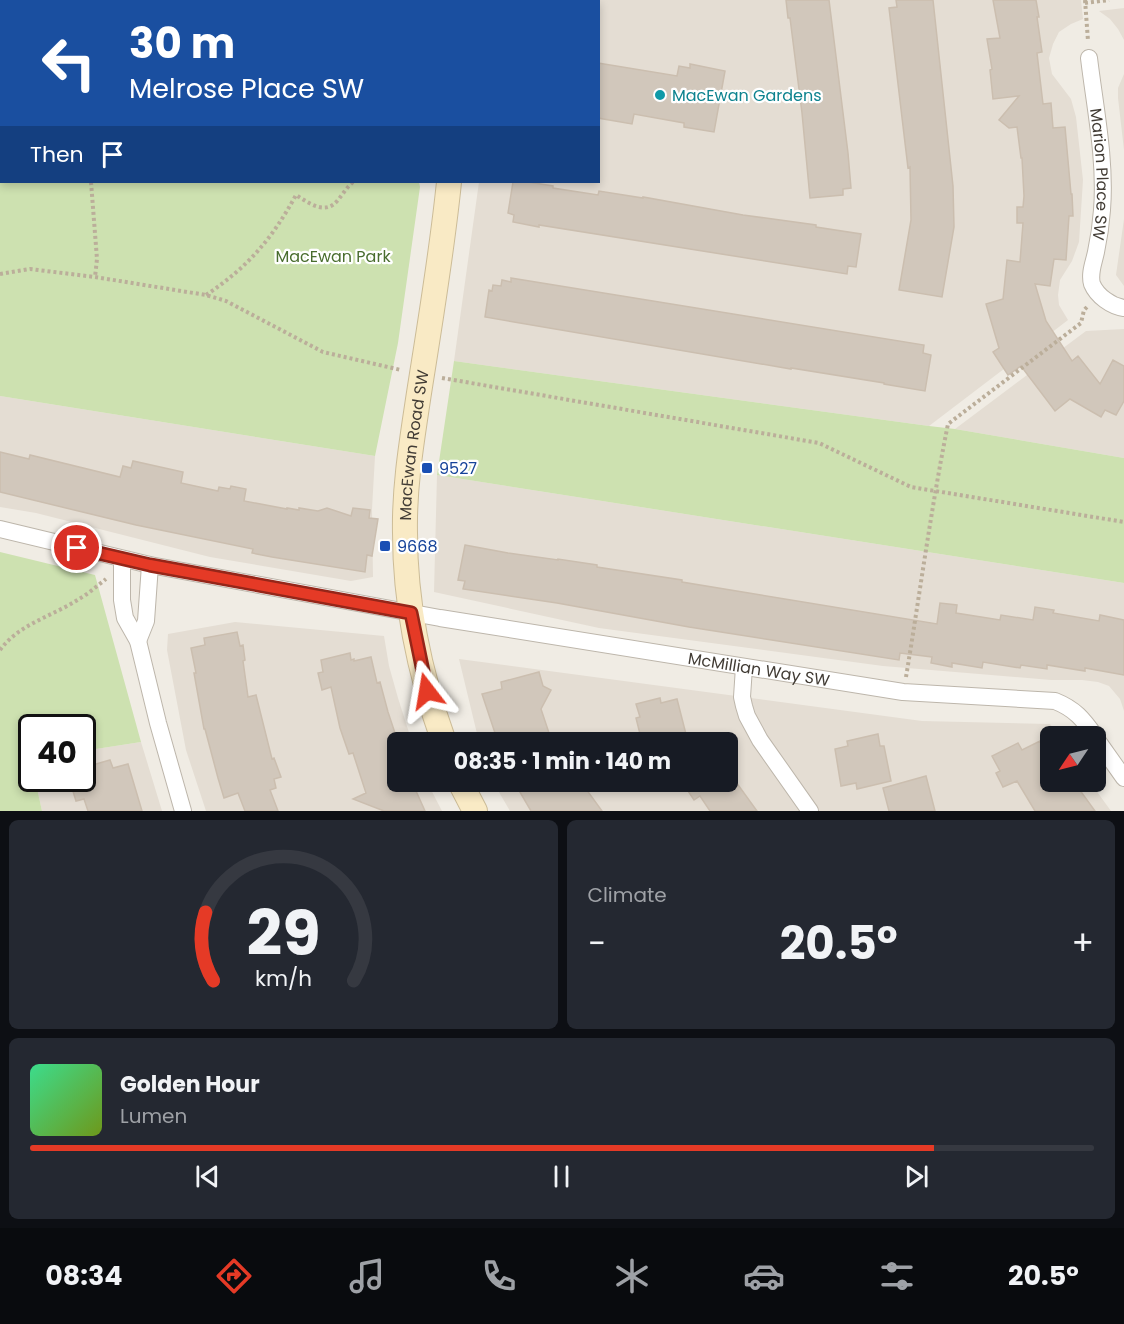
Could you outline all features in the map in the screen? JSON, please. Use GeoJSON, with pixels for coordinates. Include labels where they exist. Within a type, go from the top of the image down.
{"type":"FeatureCollection","features":[{"type":"Feature","properties":{"kind":"street","name":"Marion Place SW"},"geometry":{"type":"LineString","coordinates":[[1089,58],[1102,165],[1102,211],[1091,273],[1092,282],[1098,293]]}},
{"type":"Feature","properties":{"kind":"street","name":"MacEwan Road SW"},"geometry":{"type":"LineString","coordinates":[[440,732],[422,672],[411,613],[406,570],[405,532],[410,453],[445,227],[449,183]]}},
{"type":"Feature","properties":{"kind":"street"},"geometry":{"type":"LineString","coordinates":[[1098,293],[1111,304],[1124,308]]}},
{"type":"Feature","properties":{"kind":"street","name":"McMillian Way SW"},"geometry":{"type":"LineString","coordinates":[[0,529],[150,565],[411,613],[903,692],[1055,701],[1076,712],[1087,726]]}},
{"type":"Feature","properties":{"kind":"street"},"geometry":{"type":"LineString","coordinates":[[122,559],[122,600],[125,618],[138,641],[183,811]]}},
{"type":"Feature","properties":{"kind":"street"},"geometry":{"type":"LineString","coordinates":[[138,641],[146,621],[150,565]]}},
{"type":"Feature","properties":{"kind":"street"},"geometry":{"type":"LineString","coordinates":[[744,667],[742,697],[747,716],[760,740],[810,811]]}},
{"type":"Feature","properties":{"kind":"street","name":"McMillian Way SW"},"geometry":{"type":"LineString","coordinates":[[1106,753],[1124,778]]}},
{"type":"Feature","properties":{"kind":"street"},"geometry":{"type":"LineString","coordinates":[[465,792],[475,811]]}},
{"type":"Feature","properties":{"kind":"path"},"geometry":{"type":"LineString","coordinates":[[1089,58],[1085,1],[1109,0]]}},
{"type":"Feature","properties":{"kind":"path"},"geometry":{"type":"LineString","coordinates":[[91,183],[97,259],[95,277]]}},
{"type":"Feature","properties":{"kind":"path"},"geometry":{"type":"LineString","coordinates":[[206,295],[226,282],[264,245],[296,195],[317,208],[326,208],[336,203],[352,183]]}},
{"type":"Feature","properties":{"kind":"path"},"geometry":{"type":"LineString","coordinates":[[0,274],[30,269],[206,295],[226,301],[323,352],[404,371]]}},
{"type":"Feature","properties":{"kind":"path"},"geometry":{"type":"LineString","coordinates":[[903,692],[927,549],[934,492],[948,424],[1081,323],[1084,310],[1098,293]]}},
{"type":"Feature","properties":{"kind":"path"},"geometry":{"type":"LineString","coordinates":[[439,377],[819,442],[911,487],[1124,522]]}},
{"type":"Feature","properties":{"kind":"path"},"geometry":{"type":"LineString","coordinates":[[0,650],[25,627],[78,600],[106,578]]}},
{"type":"Feature","properties":{"kind":"shaded area"},"geometry":{"type":"Polygon","coordinates":[[[600,0],[1081,0],[1083,19],[1059,32],[1049,58],[1052,74],[1071,99],[1076,117],[1083,180],[1079,242],[1072,261],[1060,280],[1058,295],[1059,305],[1068,320],[929,426],[454,361],[479,183],[600,183],[600,0]]]}},
{"type":"Feature","properties":{"kind":"shaded area"},"geometry":{"type":"Polygon","coordinates":[[[1124,8],[1124,40],[1110,19],[1099,11],[1124,8]]]}},
{"type":"Feature","properties":{"kind":"shaded area"},"geometry":{"type":"Polygon","coordinates":[[[1124,74],[1124,150],[1118,88],[1124,74]]]}},
{"type":"Feature","properties":{"kind":"shaded area"},"geometry":{"type":"Polygon","coordinates":[[[1124,219],[1124,286],[1116,275],[1124,219]]]}},
{"type":"Feature","properties":{"kind":"shaded area"},"geometry":{"type":"Polygon","coordinates":[[[1124,329],[1124,458],[955,429],[1086,331],[1124,329]]]}},
{"type":"Feature","properties":{"kind":"shaded area"},"geometry":{"type":"Polygon","coordinates":[[[0,396],[375,456],[372,509],[373,577],[351,581],[210,557],[36,513],[0,507],[0,396]]]}},
{"type":"Feature","properties":{"kind":"shaded area"},"geometry":{"type":"Polygon","coordinates":[[[437,475],[1124,583],[1124,711],[1120,699],[1109,686],[1098,682],[883,666],[599,628],[434,592],[437,475]]]}},
{"type":"Feature","properties":{"kind":"shaded area"},"geometry":{"type":"Polygon","coordinates":[[[235,622],[384,636],[389,666],[409,732],[387,732],[387,792],[432,792],[442,811],[206,811],[186,750],[167,650],[168,634],[235,622]]]}},
{"type":"Feature","properties":{"kind":"shaded area"},"geometry":{"type":"Polygon","coordinates":[[[459,659],[922,721],[1050,724],[1052,726],[1040,726],[1040,792],[1097,792],[1111,811],[510,811],[499,792],[738,792],[738,732],[477,732],[459,659]]]}},
{"type":"Feature","properties":{"kind":"shaded area"},"geometry":{"type":"Polygon","coordinates":[[[141,742],[162,811],[42,811],[38,792],[96,792],[96,749],[141,742]]]}},
{"type":"Feature","properties":{"kind":"green space","name":"MacEwan Park"},"geometry":{"type":"Polygon","coordinates":[[[0,183],[419,183],[398,343],[375,456],[0,396],[0,183]]]}},
{"type":"Feature","properties":{"kind":"green space"},"geometry":{"type":"Polygon","coordinates":[[[454,361],[955,429],[1124,458],[1124,583],[437,475],[454,361]]]}},
{"type":"Feature","properties":{"kind":"green space"},"geometry":{"type":"Polygon","coordinates":[[[0,552],[95,575],[141,742],[96,749],[96,714],[18,714],[18,792],[38,792],[42,811],[0,811],[0,552]]]}},
{"type":"Feature","properties":{"kind":"building"},"geometry":{"type":"Polygon","coordinates":[[[786,0],[829,0],[851,188],[843,189],[843,195],[810,198],[802,113],[786,0]]]}},
{"type":"Feature","properties":{"kind":"building"},"geometry":{"type":"Polygon","coordinates":[[[896,0],[933,0],[953,186],[954,227],[942,297],[899,290],[911,220],[910,167],[908,168],[889,8],[897,7],[896,0]]]}},
{"type":"Feature","properties":{"kind":"building"},"geometry":{"type":"Polygon","coordinates":[[[993,0],[1036,0],[1042,52],[1037,53],[1043,104],[1051,103],[1053,128],[1065,127],[1073,216],[1069,216],[1066,260],[1054,259],[1050,286],[1035,284],[1046,321],[1072,361],[1078,356],[1100,384],[1113,360],[1124,366],[1124,401],[1116,415],[1105,410],[1101,417],[1070,399],[1055,411],[1021,366],[1008,375],[993,352],[999,348],[986,304],[1003,299],[1007,260],[1020,262],[1023,223],[1017,223],[1017,207],[1023,207],[1024,196],[1022,158],[1017,127],[1009,128],[999,120],[1019,96],[993,99],[990,70],[992,69],[987,39],[1000,38],[993,0]]]}},
{"type":"Feature","properties":{"kind":"building","name":"MacEwan Gardens"},"geometry":{"type":"Polygon","coordinates":[[[600,63],[677,76],[679,66],[690,68],[690,64],[725,71],[714,132],[684,127],[684,123],[634,114],[632,124],[600,118],[600,63]]]}},
{"type":"Feature","properties":{"kind":"building"},"geometry":{"type":"Polygon","coordinates":[[[513,183],[534,183],[598,195],[599,191],[643,197],[861,234],[856,267],[848,266],[847,274],[539,225],[539,227],[513,222],[514,215],[508,213],[513,183]]]}},
{"type":"Feature","properties":{"kind":"building"},"geometry":{"type":"Polygon","coordinates":[[[511,278],[924,345],[923,353],[931,355],[925,391],[485,317],[489,290],[492,291],[493,285],[501,286],[502,280],[511,282],[511,278]]]}},
{"type":"Feature","properties":{"kind":"building"},"geometry":{"type":"Polygon","coordinates":[[[0,452],[29,459],[30,455],[120,477],[123,466],[131,468],[133,461],[183,472],[181,483],[218,491],[219,487],[230,489],[231,486],[246,489],[244,501],[287,509],[318,511],[327,508],[351,516],[353,508],[370,510],[369,518],[378,519],[372,556],[367,555],[365,572],[272,557],[252,553],[253,549],[136,525],[0,492],[0,452]]]}},
{"type":"Feature","properties":{"kind":"building"},"geometry":{"type":"Polygon","coordinates":[[[465,545],[597,565],[597,567],[682,580],[682,582],[937,624],[940,603],[957,605],[956,613],[1000,620],[1001,615],[1033,620],[1035,607],[1054,610],[1053,613],[1099,621],[1100,615],[1124,620],[1124,675],[1085,668],[1085,671],[1047,665],[1047,669],[1021,665],[1020,668],[983,662],[982,668],[952,663],[952,667],[931,663],[932,657],[900,653],[899,660],[463,589],[465,581],[458,580],[465,545]]]}},
{"type":"Feature","properties":{"kind":"building"},"geometry":{"type":"Polygon","coordinates":[[[237,632],[240,646],[243,645],[248,697],[256,695],[272,759],[274,758],[281,777],[274,779],[276,788],[270,790],[278,811],[245,811],[238,793],[224,798],[204,729],[191,648],[205,645],[204,638],[237,632]]]}},
{"type":"Feature","properties":{"kind":"building"},"geometry":{"type":"Polygon","coordinates":[[[350,653],[351,660],[354,659],[354,661],[371,657],[377,683],[380,682],[395,732],[387,732],[387,792],[416,792],[425,811],[384,811],[353,799],[366,793],[353,753],[349,754],[340,728],[331,687],[322,690],[318,673],[323,672],[321,660],[350,653]]]}},
{"type":"Feature","properties":{"kind":"building"},"geometry":{"type":"Polygon","coordinates":[[[539,672],[543,686],[551,690],[541,709],[549,732],[495,732],[482,694],[502,689],[501,682],[539,672]]]}},
{"type":"Feature","properties":{"kind":"building"},"geometry":{"type":"Polygon","coordinates":[[[660,698],[661,703],[677,699],[685,732],[640,732],[636,718],[640,717],[636,704],[660,698]]]}},
{"type":"Feature","properties":{"kind":"building"},"geometry":{"type":"Polygon","coordinates":[[[878,734],[880,746],[884,746],[891,781],[857,789],[856,783],[841,786],[835,749],[848,746],[847,741],[878,734]]]}},
{"type":"Feature","properties":{"kind":"building"},"geometry":{"type":"Polygon","coordinates":[[[1040,741],[1040,792],[1081,792],[1095,811],[1035,811],[1017,781],[1003,787],[996,773],[1000,771],[992,756],[1018,743],[1022,750],[1040,741]]]}},
{"type":"Feature","properties":{"kind":"building"},"geometry":{"type":"Polygon","coordinates":[[[110,760],[113,768],[128,764],[142,811],[88,811],[84,799],[76,801],[73,792],[96,792],[96,764],[110,760]]]}},
{"type":"Feature","properties":{"kind":"building"},"geometry":{"type":"Polygon","coordinates":[[[926,776],[935,811],[889,811],[883,788],[926,776]]]}},
{"type":"Feature","properties":{"kind":"building"},"geometry":{"type":"Polygon","coordinates":[[[738,785],[757,811],[710,811],[700,796],[694,800],[689,792],[738,792],[738,785]]]}},
{"type":"Feature","properties":{"kind":"building"},"geometry":{"type":"Polygon","coordinates":[[[520,792],[588,792],[602,811],[531,811],[520,792]]]}},
{"type":"Feature","properties":{"kind":"place","name":"MacEwan Gardens"},"geometry":{"type":"Point","coordinates":[660,95]}},
{"type":"Feature","properties":{"kind":"place","name":"9527"},"geometry":{"type":"Point","coordinates":[427,468]}},
{"type":"Feature","properties":{"kind":"place","name":"9668"},"geometry":{"type":"Point","coordinates":[385,546]}},
{"type":"Feature","properties":{"kind":"route"},"geometry":{"type":"LineString","coordinates":[[77,548],[150,565],[411,613],[427,691]]}}]}
